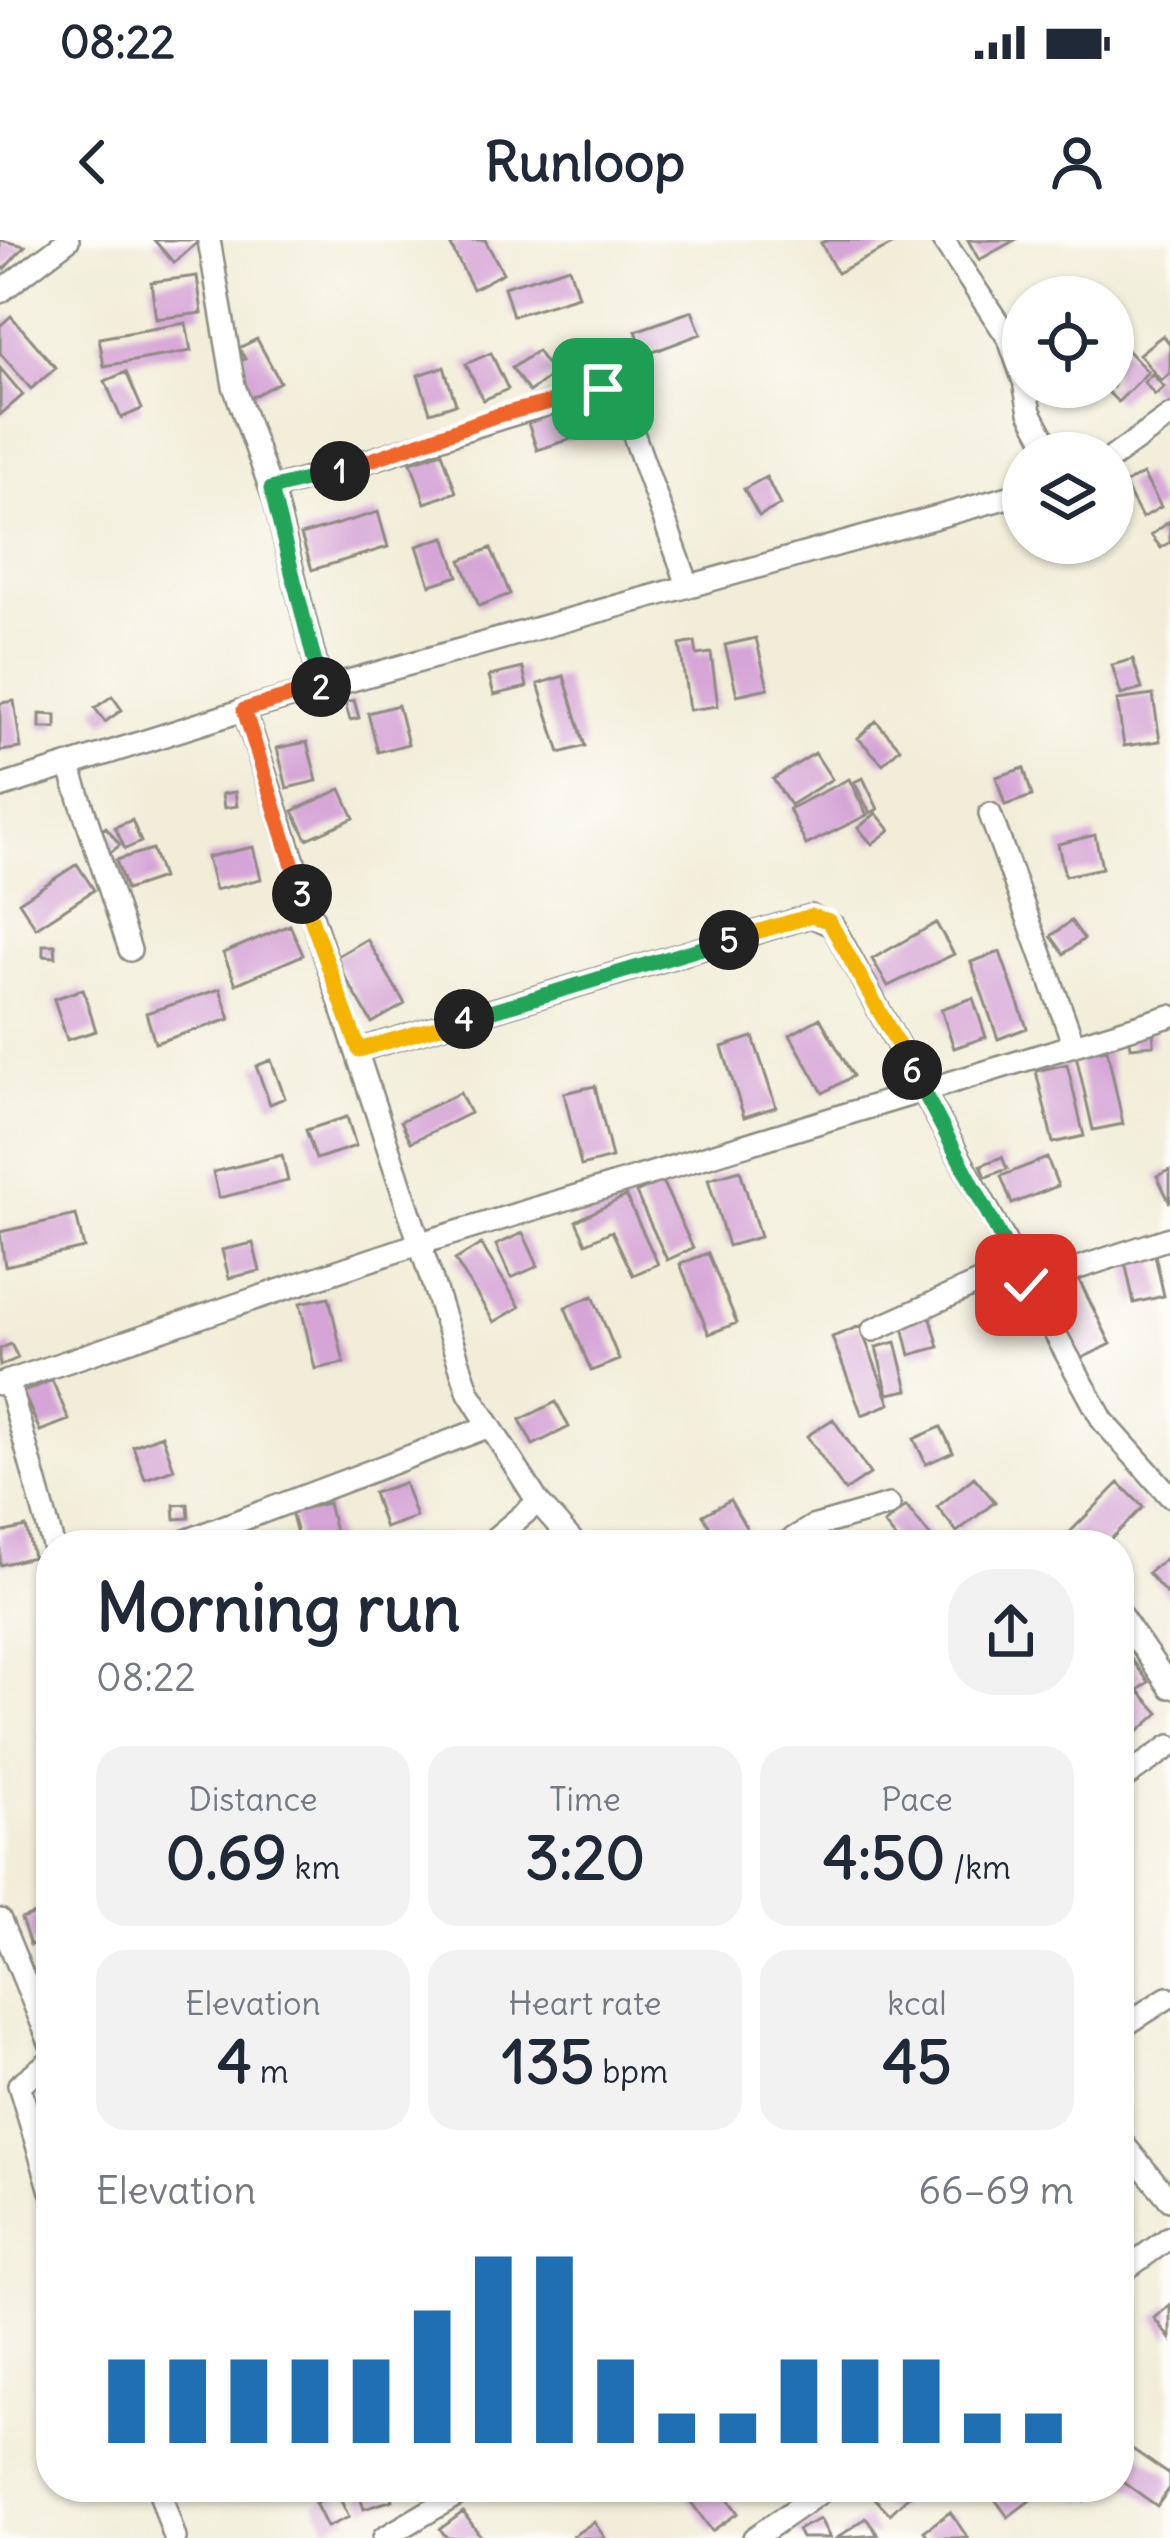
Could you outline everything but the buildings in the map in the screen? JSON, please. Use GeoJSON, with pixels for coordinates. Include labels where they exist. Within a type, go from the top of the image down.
{"type":"FeatureCollection","features":[{"type":"Feature","properties":{"kind":"street"},"geometry":{"type":"LineString","coordinates":[[0,292],[68,240]]}},
{"type":"Feature","properties":{"kind":"street"},"geometry":{"type":"LineString","coordinates":[[209,240],[234,386],[271,489],[322,689]]}},
{"type":"Feature","properties":{"kind":"street"},"geometry":{"type":"LineString","coordinates":[[943,240],[1002,328]]}},
{"type":"Feature","properties":{"kind":"street"},"geometry":{"type":"LineString","coordinates":[[271,489],[374,462],[495,416],[603,389],[624,408],[688,585]]}},
{"type":"Feature","properties":{"kind":"street"},"geometry":{"type":"LineString","coordinates":[[1134,443],[1170,416]]}},
{"type":"Feature","properties":{"kind":"street"},"geometry":{"type":"LineString","coordinates":[[0,787],[244,710],[1002,499]]}},
{"type":"Feature","properties":{"kind":"street"},"geometry":{"type":"LineString","coordinates":[[244,710],[469,1393],[538,1502],[563,1530]]}},
{"type":"Feature","properties":{"kind":"street"},"geometry":{"type":"LineString","coordinates":[[69,766],[130,950]]}},
{"type":"Feature","properties":{"kind":"street"},"geometry":{"type":"LineString","coordinates":[[990,814],[1074,1045]]}},
{"type":"Feature","properties":{"kind":"street"},"geometry":{"type":"LineString","coordinates":[[359,1050],[815,916],[833,926],[1103,1421],[1170,1496]]}},
{"type":"Feature","properties":{"kind":"street"},"geometry":{"type":"LineString","coordinates":[[48,1530],[4,1382],[418,1244],[794,1126],[1170,1016]]}},
{"type":"Feature","properties":{"kind":"street"},"geometry":{"type":"LineString","coordinates":[[873,1330],[1021,1275],[1170,1238]]}},
{"type":"Feature","properties":{"kind":"street"},"geometry":{"type":"LineString","coordinates":[[215,1530],[490,1426]]}},
{"type":"Feature","properties":{"kind":"street"},"geometry":{"type":"LineString","coordinates":[[505,1530],[538,1502]]}},
{"type":"Feature","properties":{"kind":"street"},"geometry":{"type":"LineString","coordinates":[[809,1530],[889,1505]]}},
{"type":"Feature","properties":{"kind":"street"},"geometry":{"type":"LineString","coordinates":[[1134,1635],[1170,1687]]}},
{"type":"Feature","properties":{"kind":"street"},"geometry":{"type":"LineString","coordinates":[[1134,1771],[1170,1746]]}},
{"type":"Feature","properties":{"kind":"street"},"geometry":{"type":"LineString","coordinates":[[0,1920],[36,2008]]}},
{"type":"Feature","properties":{"kind":"street"},"geometry":{"type":"LineString","coordinates":[[1134,2019],[1167,1998]]}},
{"type":"Feature","properties":{"kind":"street"},"geometry":{"type":"LineString","coordinates":[[10,2083],[36,2151]]}},
{"type":"Feature","properties":{"kind":"street"},"geometry":{"type":"LineString","coordinates":[[1134,2157],[1170,2200]]}},
{"type":"Feature","properties":{"kind":"street"},"geometry":{"type":"LineString","coordinates":[[1134,2263],[1170,2236]]}},
{"type":"Feature","properties":{"kind":"street"},"geometry":{"type":"LineString","coordinates":[[163,2502],[176,2538]]}},
{"type":"Feature","properties":{"kind":"street"},"geometry":{"type":"LineString","coordinates":[[384,2538],[445,2502]]}},
{"type":"Feature","properties":{"kind":"street"},"geometry":{"type":"LineString","coordinates":[[754,2538],[806,2502]]}},
{"type":"Feature","properties":{"kind":"route"},"geometry":{"type":"LineString","coordinates":[[603,389],[495,416],[374,462],[271,489],[322,689],[244,710],[359,1050],[811,916],[823,917],[833,926],[1026,1285]]}}]}
